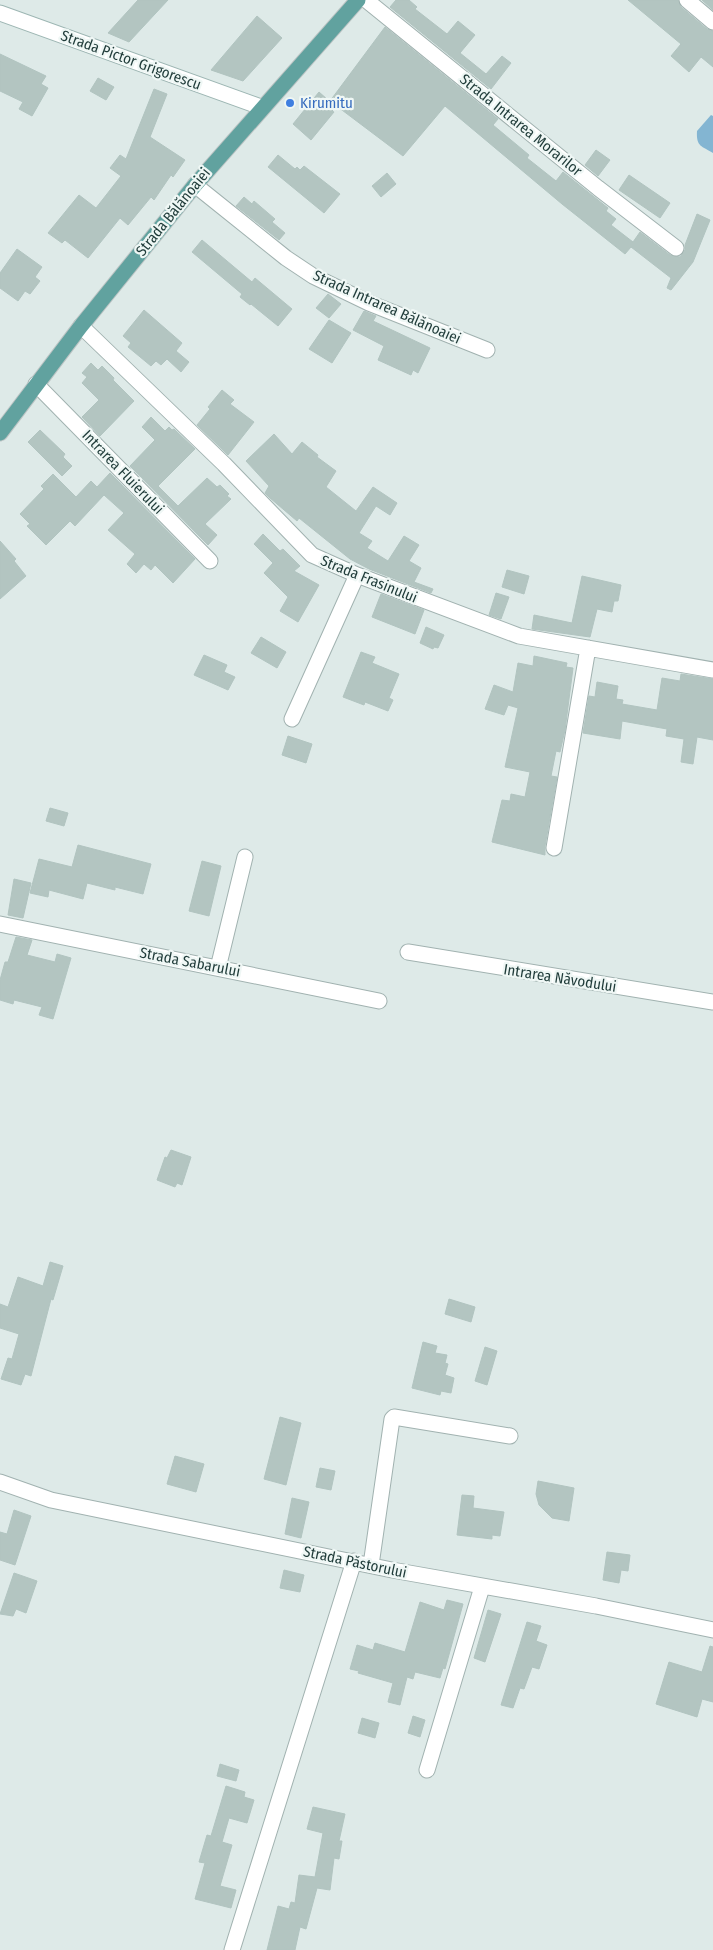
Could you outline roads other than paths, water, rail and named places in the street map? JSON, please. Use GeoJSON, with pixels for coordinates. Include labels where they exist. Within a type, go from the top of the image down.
{"type":"FeatureCollection","features":[{"type":"Feature","properties":{"kind":"main road","name":"Strada Bălănoaiei"},"geometry":{"type":"LineString","coordinates":[[0,433],[81,326],[195,185],[261,107],[358,0]]}},
{"type":"Feature","properties":{"kind":"street","name":"Strada Intrarea Morarilor"},"geometry":{"type":"LineString","coordinates":[[366,0],[598,188],[676,248]]}},
{"type":"Feature","properties":{"kind":"street"},"geometry":{"type":"LineString","coordinates":[[687,0],[713,22]]}},
{"type":"Feature","properties":{"kind":"street","name":"Strada Pictor Grigorescu"},"geometry":{"type":"LineString","coordinates":[[0,13],[261,107]]}},
{"type":"Feature","properties":{"kind":"street","name":"Strada Intrarea Bălănoaiei"},"geometry":{"type":"LineString","coordinates":[[195,185],[286,258],[313,276],[370,303],[487,350]]}},
{"type":"Feature","properties":{"kind":"street","name":"Strada Frasinului"},"geometry":{"type":"LineString","coordinates":[[81,326],[218,458],[307,551],[320,559],[357,575],[519,636],[713,670]]}},
{"type":"Feature","properties":{"kind":"street","name":"Intrarea Fluierului"},"geometry":{"type":"LineString","coordinates":[[36,384],[210,561]]}},
{"type":"Feature","properties":{"kind":"street"},"geometry":{"type":"LineString","coordinates":[[292,719],[357,575]]}},
{"type":"Feature","properties":{"kind":"street"},"geometry":{"type":"LineString","coordinates":[[554,848],[588,648]]}},
{"type":"Feature","properties":{"kind":"street"},"geometry":{"type":"LineString","coordinates":[[218,968],[245,857]]}},
{"type":"Feature","properties":{"kind":"street","name":"Strada Sabarului"},"geometry":{"type":"LineString","coordinates":[[0,924],[379,1002]]}},
{"type":"Feature","properties":{"kind":"street","name":"Intrarea Năvodului"},"geometry":{"type":"LineString","coordinates":[[408,952],[713,1002]]}},
{"type":"Feature","properties":{"kind":"street"},"geometry":{"type":"LineString","coordinates":[[371,1565],[392,1419],[394,1417],[510,1436]]}},
{"type":"Feature","properties":{"kind":"street","name":"Strada Păstorului"},"geometry":{"type":"LineString","coordinates":[[0,1482],[51,1500],[482,1587],[596,1606],[713,1630]]}},
{"type":"Feature","properties":{"kind":"street"},"geometry":{"type":"LineString","coordinates":[[232,1950],[354,1561]]}},
{"type":"Feature","properties":{"kind":"street"},"geometry":{"type":"LineString","coordinates":[[427,1770],[482,1587]]}},
{"type":"Feature","properties":{"kind":"water"},"geometry":{"type":"Polygon","coordinates":[[[711,115],[713,116],[713,153],[699,143],[697,136],[697,131],[711,115]]]}},
{"type":"Feature","properties":{"kind":"place","name":"Kirumitu"},"geometry":{"type":"Point","coordinates":[290,103]}}]}
